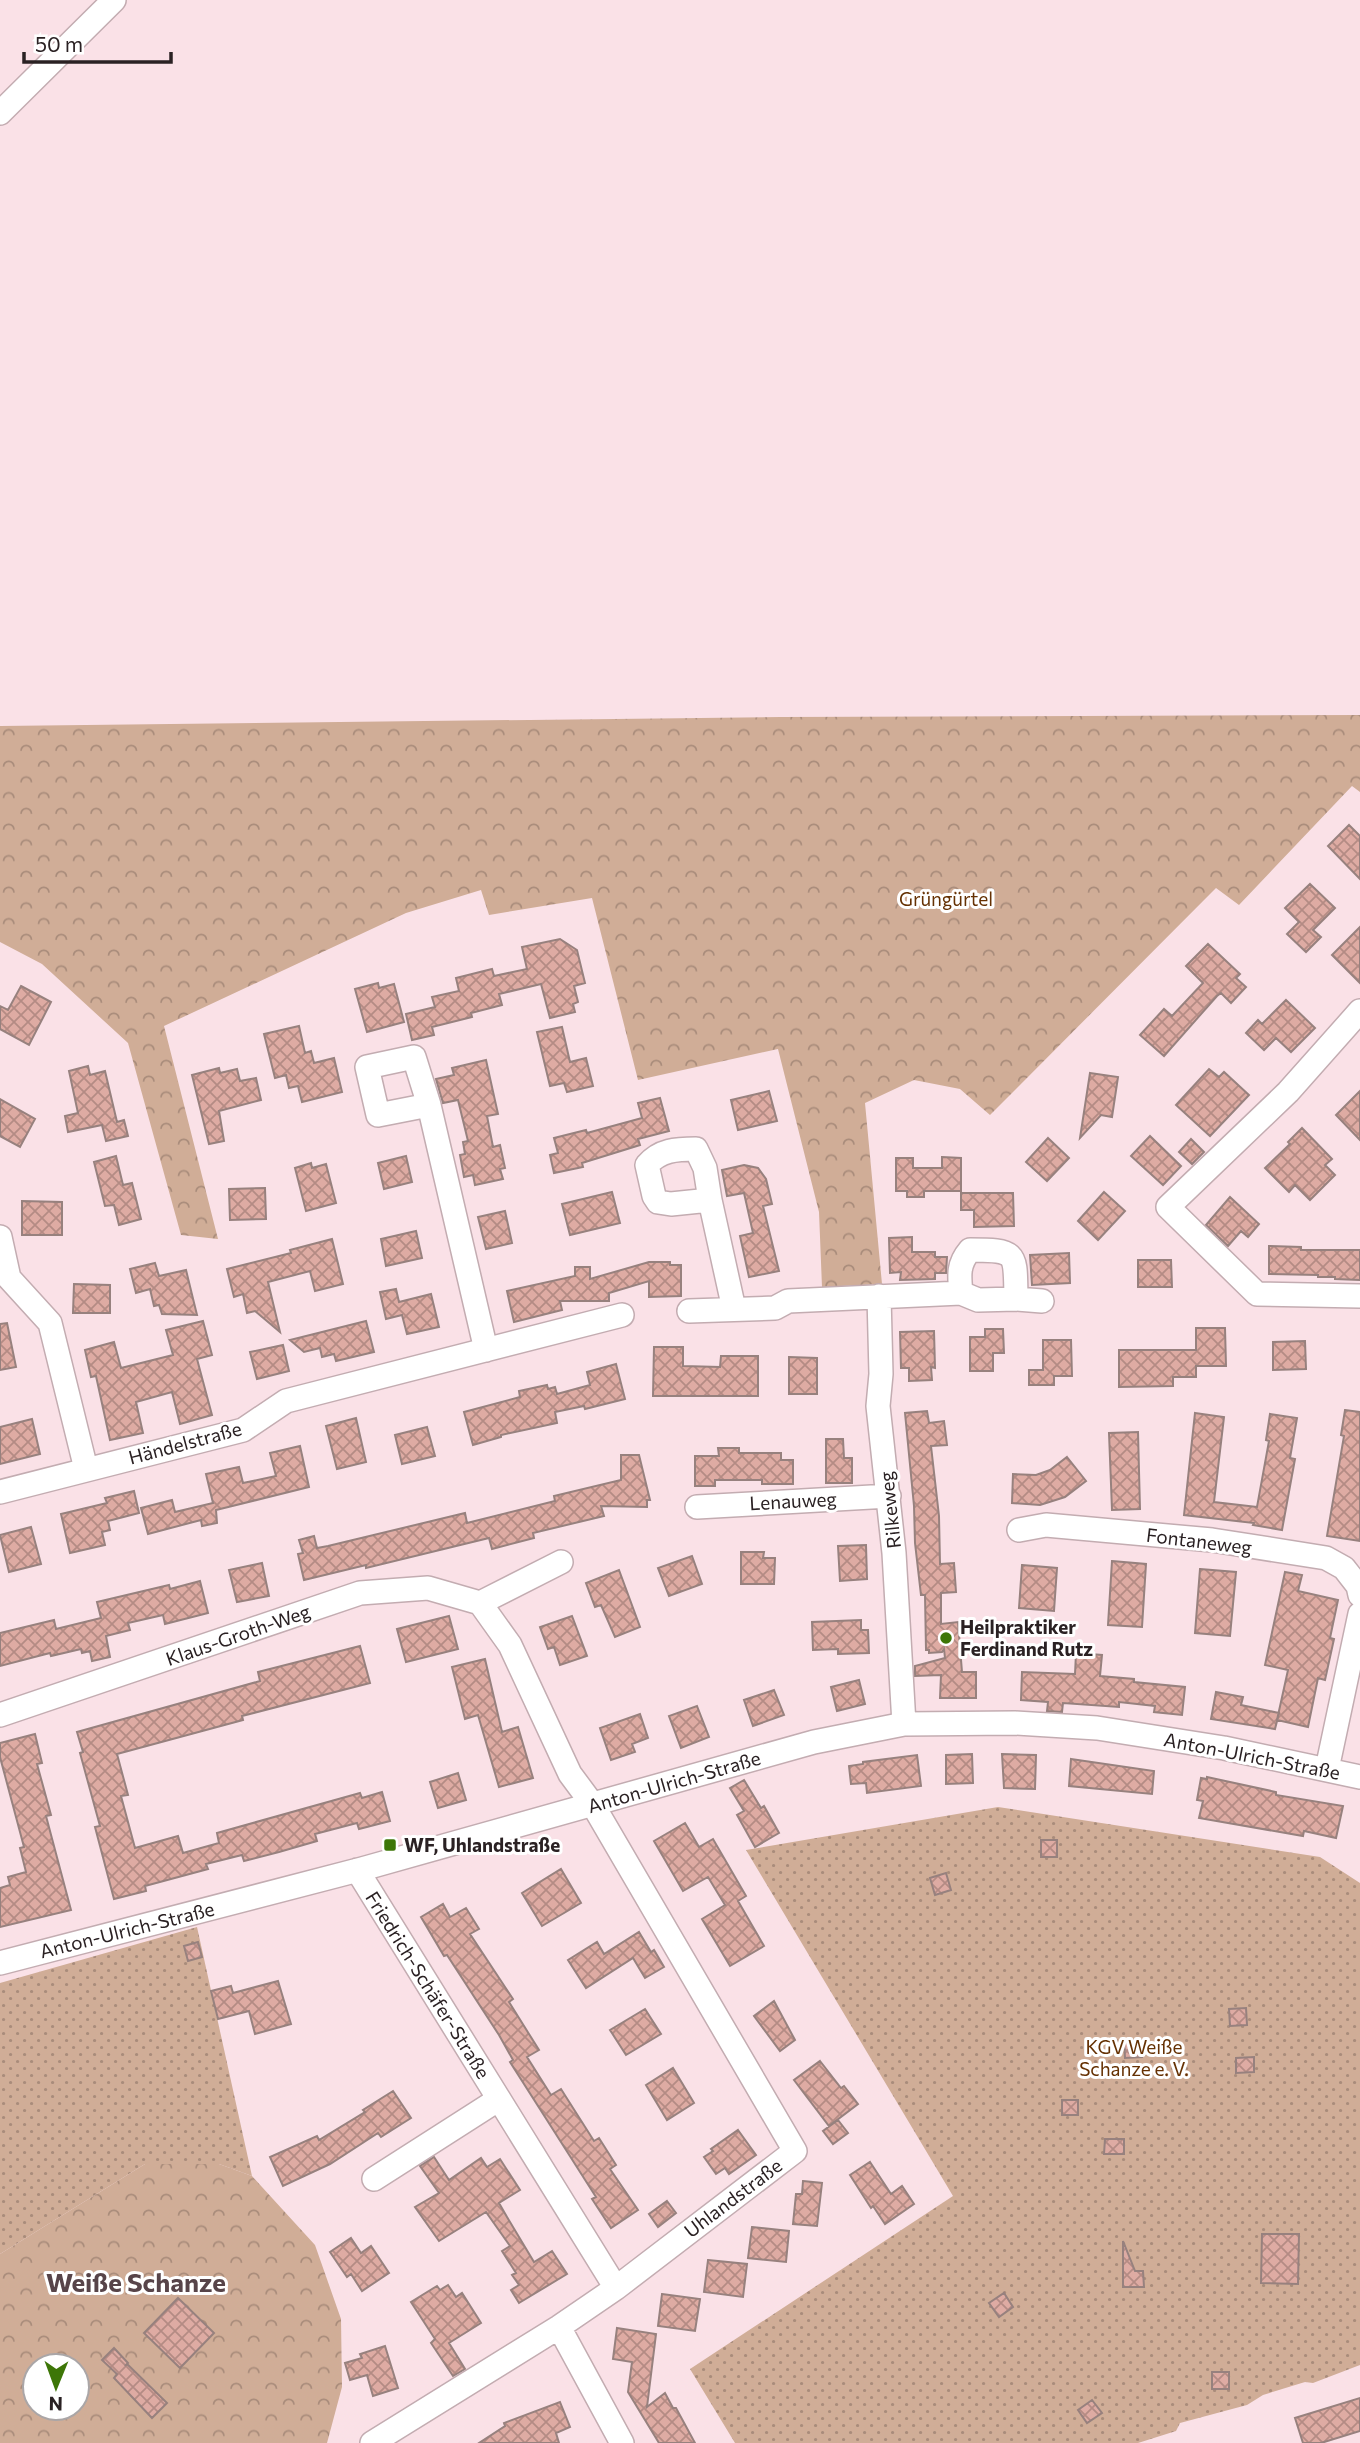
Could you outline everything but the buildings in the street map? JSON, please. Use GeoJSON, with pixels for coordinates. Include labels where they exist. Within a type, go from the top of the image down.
{"type":"FeatureCollection","features":[{"type":"Feature","properties":{"kind":"street"},"geometry":{"type":"LineString","coordinates":[[0,113],[114,0]]}},
{"type":"Feature","properties":{"kind":"street"},"geometry":{"type":"LineString","coordinates":[[1360,1012],[1288,1093],[1168,1207],[1257,1294],[1360,1296]]}},
{"type":"Feature","properties":{"kind":"street"},"geometry":{"type":"LineString","coordinates":[[429,1105],[486,1350]]}},
{"type":"Feature","properties":{"kind":"street"},"geometry":{"type":"LineString","coordinates":[[709,1200],[734,1309]]}},
{"type":"Feature","properties":{"kind":"street"},"geometry":{"type":"LineString","coordinates":[[0,1237],[9,1278],[50,1323],[86,1469]]}},
{"type":"Feature","properties":{"kind":"street"},"geometry":{"type":"LineString","coordinates":[[961,1293],[959,1269],[970,1250],[1000,1250],[1009,1253],[1015,1262],[1016,1299]]}},
{"type":"Feature","properties":{"kind":"street"},"geometry":{"type":"LineString","coordinates":[[689,1311],[775,1308],[788,1301],[961,1293],[978,1300],[1042,1301]]}},
{"type":"Feature","properties":{"kind":"street","name":"Rilkeweg"},"geometry":{"type":"LineString","coordinates":[[879,1296],[881,1374],[878,1406],[889,1496],[904,1724]]}},
{"type":"Feature","properties":{"kind":"street","name":"Händelstraße"},"geometry":{"type":"LineString","coordinates":[[0,1492],[243,1430],[286,1401],[622,1315]]}},
{"type":"Feature","properties":{"kind":"street","name":"Lenauweg"},"geometry":{"type":"LineString","coordinates":[[698,1507],[889,1496]]}},
{"type":"Feature","properties":{"kind":"street","name":"Fontaneweg"},"geometry":{"type":"LineString","coordinates":[[1020,1530],[1046,1525],[1212,1540],[1326,1558],[1344,1568],[1358,1586],[1360,1595]]}},
{"type":"Feature","properties":{"kind":"street"},"geometry":{"type":"LineString","coordinates":[[561,1562],[480,1603],[510,1645],[570,1774],[593,1805]]}},
{"type":"Feature","properties":{"kind":"street","name":"Klaus-Groth-Weg"},"geometry":{"type":"LineString","coordinates":[[0,1715],[360,1594],[428,1588],[480,1603]]}},
{"type":"Feature","properties":{"kind":"street"},"geometry":{"type":"LineString","coordinates":[[1327,1769],[1360,1614]]}},
{"type":"Feature","properties":{"kind":"street","name":"Anton-Ulrich-Straße"},"geometry":{"type":"LineString","coordinates":[[0,1963],[357,1870],[814,1742],[904,1724],[1015,1723],[1097,1728],[1224,1748],[1360,1777]]}},
{"type":"Feature","properties":{"kind":"street","name":"Uhlandstraße"},"geometry":{"type":"LineString","coordinates":[[372,2443],[559,2327],[795,2151],[593,1805]]}},
{"type":"Feature","properties":{"kind":"street","name":"Friedrich-Schäfer-Straße"},"geometry":{"type":"LineString","coordinates":[[357,1870],[616,2287]]}},
{"type":"Feature","properties":{"kind":"street","name":"Friedrich-Schäfer-Straße"},"geometry":{"type":"LineString","coordinates":[[374,2179],[499,2099]]}},
{"type":"Feature","properties":{"kind":"street"},"geometry":{"type":"LineString","coordinates":[[559,2327],[622,2443]]}},
{"type":"Feature","properties":{"kind":"green space","name":"Grüngürtel"},"geometry":{"type":"Polygon","coordinates":[[[1360,715],[1360,792],[1352,786],[1239,905],[1216,888],[990,1115],[960,1089],[914,1080],[865,1103],[882,1284],[822,1287],[819,1212],[778,1049],[638,1080],[592,898],[489,915],[481,890],[406,913],[164,1026],[218,1239],[181,1235],[128,1043],[42,964],[0,942],[0,726],[781,717],[1360,715]]]}},
{"type":"Feature","properties":{"kind":"green space","name":"KGV Weiße Schanze e. V."},"geometry":{"type":"Polygon","coordinates":[[[998,1807],[1320,1857],[1360,1883],[1360,2365],[1313,2383],[1305,2382],[1263,2395],[1247,2405],[1180,2423],[1176,2431],[1138,2443],[735,2443],[690,2369],[953,2196],[746,1850],[998,1807]]]}},
{"type":"Feature","properties":{"kind":"green space"},"geometry":{"type":"Polygon","coordinates":[[[197,1927],[252,2176],[219,2164],[145,2164],[0,2254],[0,1983],[197,1927]]]}},
{"type":"Feature","properties":{"kind":"green space","name":"Weiße Schanze"},"geometry":{"type":"Polygon","coordinates":[[[145,2164],[219,2164],[252,2176],[315,2245],[341,2319],[342,2387],[327,2443],[0,2443],[0,2254],[145,2164]]]}},
{"type":"Feature","properties":{"kind":"place","name":"Heilpraktiker Ferdinand Rutz"},"geometry":{"type":"Point","coordinates":[946,1638]}},
{"type":"Feature","properties":{"kind":"place","name":"WF, Uhlandstraße"},"geometry":{"type":"Point","coordinates":[390,1845]}},
{"type":"Feature","properties":{"kind":"district","name":"Weiße Schanze"},"geometry":{"type":"Point","coordinates":[136,2283]}}]}
